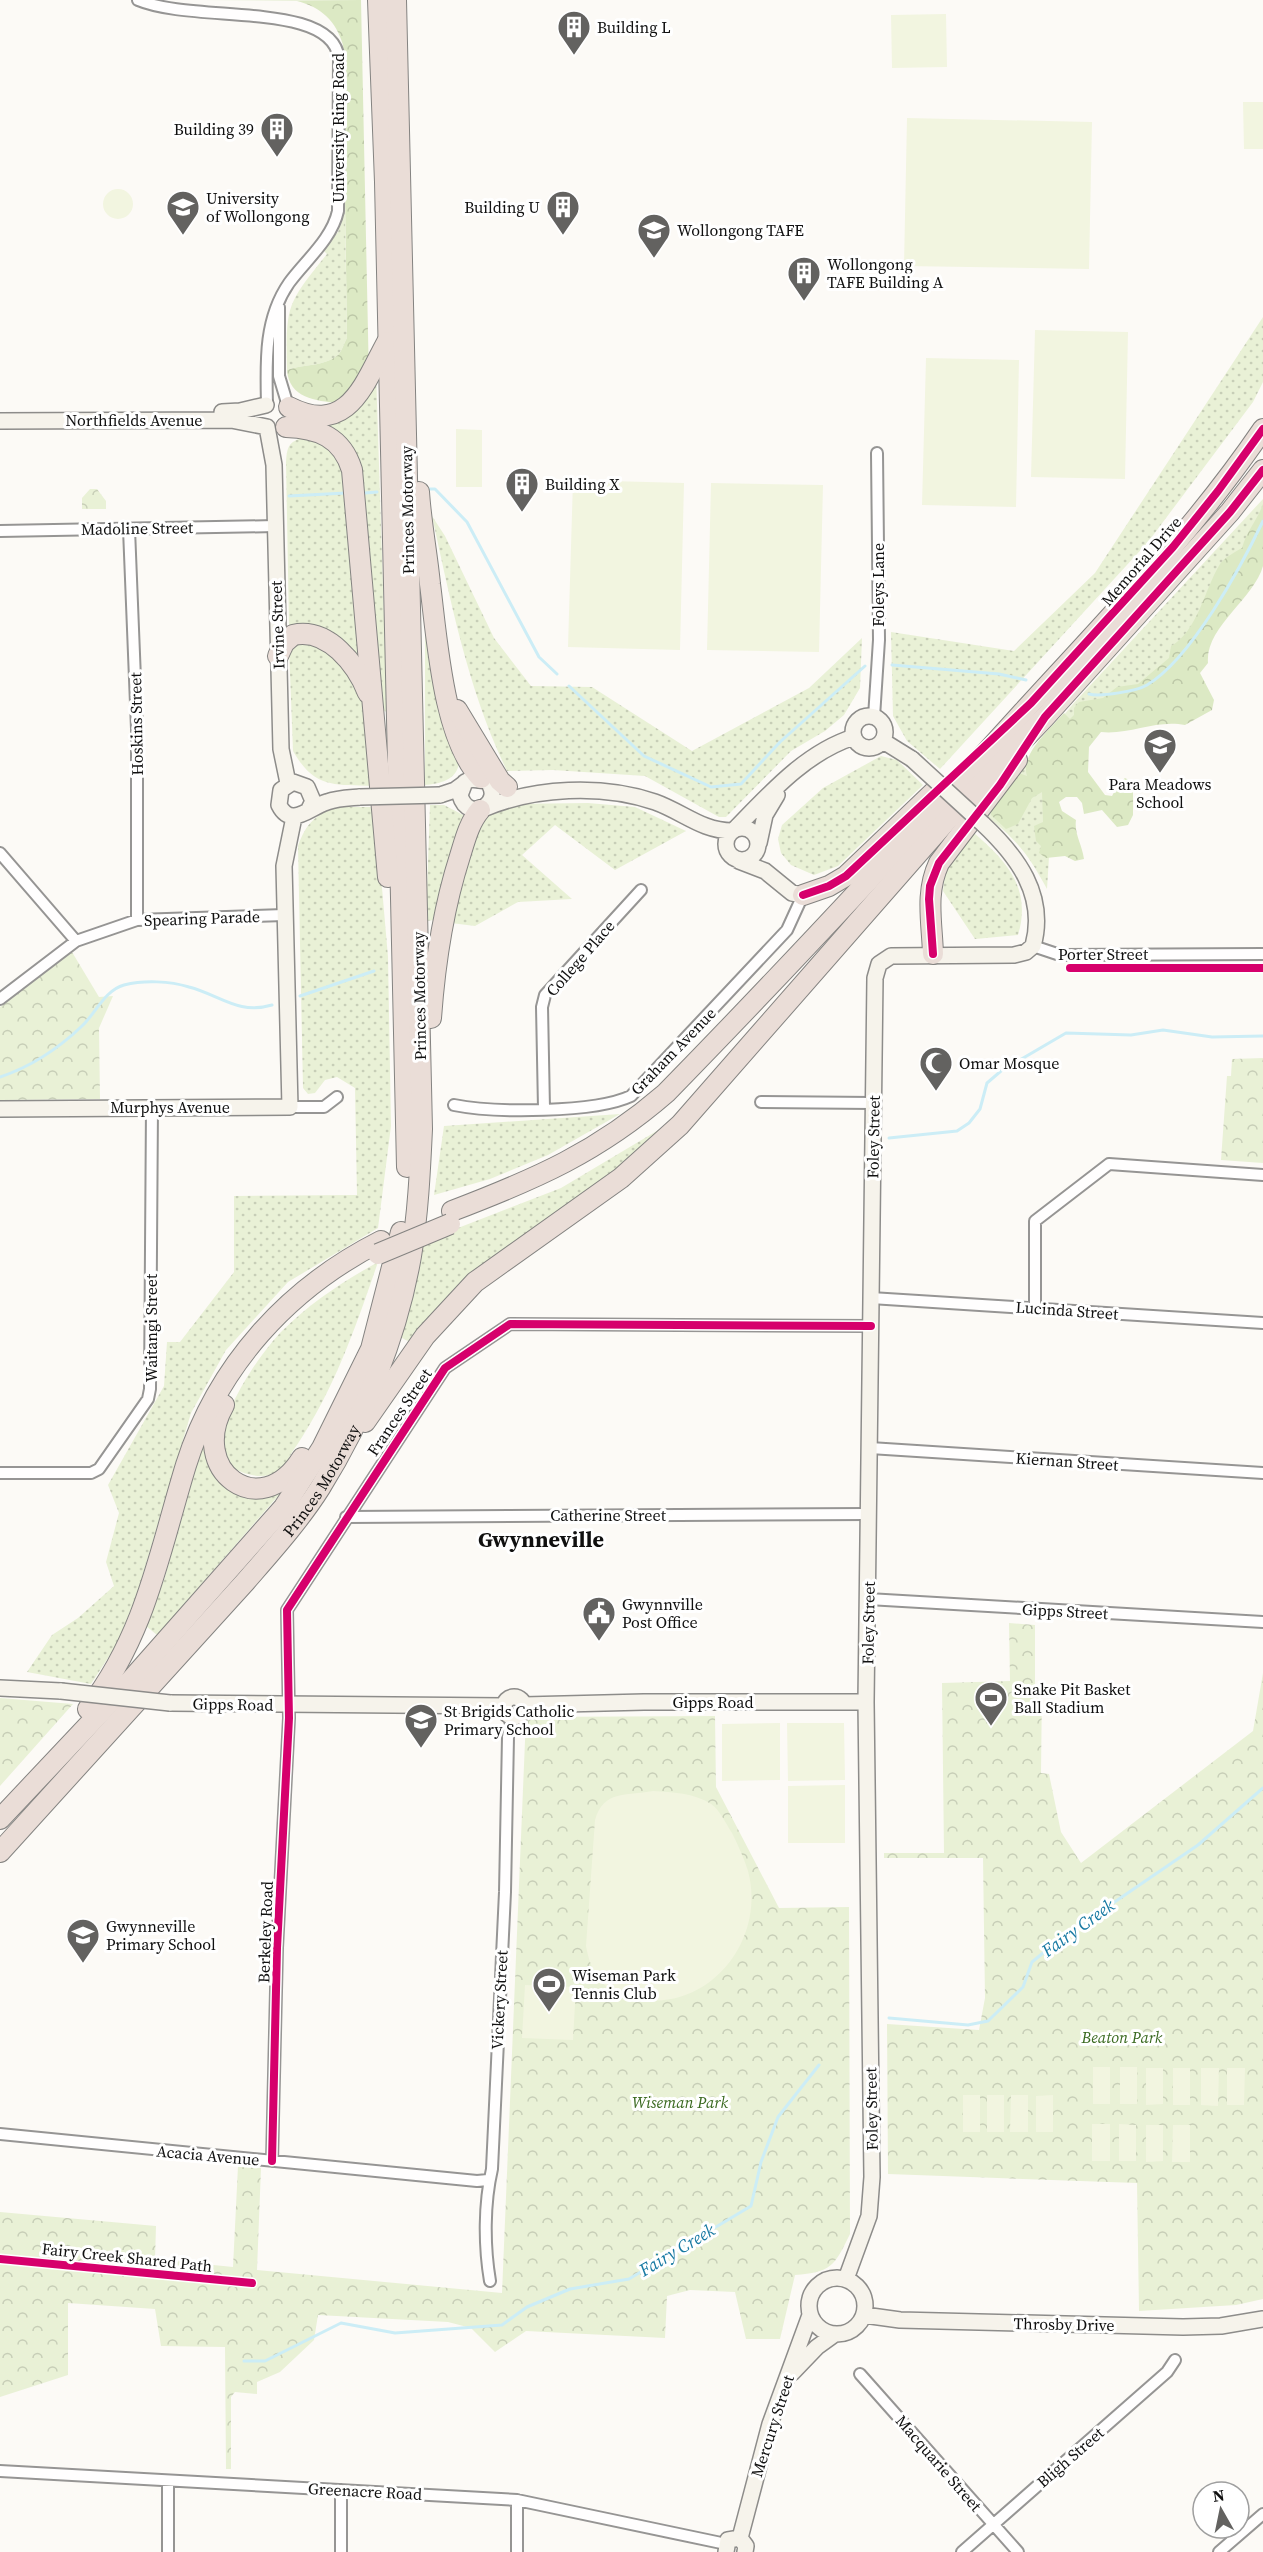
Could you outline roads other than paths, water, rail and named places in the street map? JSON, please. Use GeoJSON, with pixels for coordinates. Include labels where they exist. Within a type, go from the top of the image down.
{"type":"FeatureCollection","features":[{"type":"Feature","properties":{"kind":"highway","name":"Princes Motorway"},"geometry":{"type":"LineString","coordinates":[[0,1819],[131,1680],[284,1507],[322,1448],[371,1348],[386,1247],[407,1164],[385,182],[378,0]]}},
{"type":"Feature","properties":{"kind":"highway","name":"Princes Motorway"},"geometry":{"type":"LineString","coordinates":[[0,1852],[253,1573],[320,1489],[375,1379],[397,1316],[411,1257],[422,1129],[396,0]]}},
{"type":"Feature","properties":{"kind":"highway"},"geometry":{"type":"LineString","coordinates":[[288,406],[321,417],[330,416],[346,408],[357,396],[387,342]]}},
{"type":"Feature","properties":{"kind":"highway"},"geometry":{"type":"LineString","coordinates":[[405,392],[415,437],[421,519],[443,671],[458,738],[478,780]]}},
{"type":"Feature","properties":{"kind":"highway"},"geometry":{"type":"LineString","coordinates":[[1246,453],[1263,421]]}},
{"type":"Feature","properties":{"kind":"highway"},"geometry":{"type":"LineString","coordinates":[[276,428],[309,429],[327,435],[339,444],[349,460],[354,480],[390,890],[402,939]]}},
{"type":"Feature","properties":{"kind":"highway","name":"Memorial Drive"},"geometry":{"type":"LineString","coordinates":[[451,1218],[562,1166],[598,1146],[666,1093],[813,940],[1143,581],[1263,429]]}},
{"type":"Feature","properties":{"kind":"highway","name":"Memorial Drive"},"geometry":{"type":"LineString","coordinates":[[829,953],[949,818],[1045,717],[1230,512],[1263,470]]}},
{"type":"Feature","properties":{"kind":"highway"},"geometry":{"type":"LineString","coordinates":[[1230,512],[1263,478]]}},
{"type":"Feature","properties":{"kind":"highway"},"geometry":{"type":"LineString","coordinates":[[278,656],[289,638],[299,634],[313,636],[330,644],[354,665],[374,709]]}},
{"type":"Feature","properties":{"kind":"highway"},"geometry":{"type":"LineString","coordinates":[[443,671],[460,716],[500,781],[507,786]]}},
{"type":"Feature","properties":{"kind":"highway"},"geometry":{"type":"LineString","coordinates":[[803,895],[829,886],[846,876],[1031,703]]}},
{"type":"Feature","properties":{"kind":"highway"},"geometry":{"type":"LineString","coordinates":[[933,954],[929,899],[939,863],[1000,785],[1045,717]]}},
{"type":"Feature","properties":{"kind":"highway"},"geometry":{"type":"LineString","coordinates":[[422,1129],[436,952],[454,875],[477,809]]}},
{"type":"Feature","properties":{"kind":"highway"},"geometry":{"type":"LineString","coordinates":[[0,1819],[97,1697],[130,1643],[148,1599],[193,1445],[214,1398],[233,1368],[270,1321],[301,1293],[343,1262],[386,1247],[451,1218],[558,1181],[628,1140],[829,953]]}},
{"type":"Feature","properties":{"kind":"highway"},"geometry":{"type":"LineString","coordinates":[[320,1489],[425,1336],[448,1309],[501,1262],[621,1178],[661,1144],[829,953]]}},
{"type":"Feature","properties":{"kind":"highway"},"geometry":{"type":"LineString","coordinates":[[386,1247],[383,1278],[353,1364],[299,1462],[285,1479],[272,1487],[256,1489],[236,1483],[219,1468],[214,1453],[213,1438],[221,1410],[240,1378],[254,1357],[290,1318],[335,1280],[386,1247]]}},
{"type":"Feature","properties":{"kind":"main road"},"geometry":{"type":"LineString","coordinates":[[278,401],[288,406],[291,418],[276,428],[262,417],[267,404],[278,401]]}},
{"type":"Feature","properties":{"kind":"main road","name":"Northfields Avenue"},"geometry":{"type":"LineString","coordinates":[[0,413],[232,412],[267,404]]}},
{"type":"Feature","properties":{"kind":"main road","name":"Northfields Avenue"},"geometry":{"type":"LineString","coordinates":[[0,421],[231,420],[276,428]]}},
{"type":"Feature","properties":{"kind":"main road","name":"Irvine Street"},"geometry":{"type":"LineString","coordinates":[[276,428],[274,465],[281,749],[296,784]]}},
{"type":"Feature","properties":{"kind":"main road"},"geometry":{"type":"LineString","coordinates":[[864,717],[874,717],[885,727],[883,741],[870,748],[860,745],[854,737],[857,723],[864,717]]}},
{"type":"Feature","properties":{"kind":"main road"},"geometry":{"type":"LineString","coordinates":[[734,858],[726,843],[733,830],[795,771],[820,753],[854,737]]}},
{"type":"Feature","properties":{"kind":"main road"},"geometry":{"type":"LineString","coordinates":[[883,741],[912,759],[982,824],[1014,855],[1028,881],[1035,913],[1033,946],[1026,952],[1014,955],[933,954]]}},
{"type":"Feature","properties":{"kind":"main road"},"geometry":{"type":"LineString","coordinates":[[734,858],[751,858],[757,852],[768,809],[795,771]]}},
{"type":"Feature","properties":{"kind":"main road"},"geometry":{"type":"LineString","coordinates":[[353,798],[296,784],[281,790],[278,800],[285,813],[301,814],[325,802],[353,798],[441,795],[454,798],[477,809],[488,806],[493,793],[478,780]]}},
{"type":"Feature","properties":{"kind":"main road"},"geometry":{"type":"LineString","coordinates":[[477,809],[460,795],[478,780]]}},
{"type":"Feature","properties":{"kind":"main road"},"geometry":{"type":"LineString","coordinates":[[441,795],[478,780],[547,792]]}},
{"type":"Feature","properties":{"kind":"main road"},"geometry":{"type":"LineString","coordinates":[[290,1107],[284,866],[301,814],[312,796],[296,784]]}},
{"type":"Feature","properties":{"kind":"main road"},"geometry":{"type":"LineString","coordinates":[[477,809],[518,796],[547,792],[629,795],[656,802],[713,830],[749,829],[756,835],[778,880]]}},
{"type":"Feature","properties":{"kind":"main road"},"geometry":{"type":"LineString","coordinates":[[697,823],[734,858],[760,868],[792,893],[803,895]]}},
{"type":"Feature","properties":{"kind":"main road","name":"Foley Street"},"geometry":{"type":"LineString","coordinates":[[846,2279],[869,2216],[872,2176],[866,1702],[874,978],[879,964],[891,956],[933,954]]}},
{"type":"Feature","properties":{"kind":"main road","name":"Murphys Avenue"},"geometry":{"type":"LineString","coordinates":[[0,1110],[290,1107]]}},
{"type":"Feature","properties":{"kind":"main road","name":"Gipps Road"},"geometry":{"type":"LineString","coordinates":[[0,1688],[170,1702],[508,1712],[506,1700],[512,1697],[521,1699],[524,1705],[644,1702],[866,1702]]}},
{"type":"Feature","properties":{"kind":"main road"},"geometry":{"type":"LineString","coordinates":[[787,2377],[816,2347],[835,2334],[851,2331],[864,2315],[864,2296],[853,2283],[846,2279],[831,2278],[816,2287],[810,2295],[810,2315],[819,2328],[835,2334]]}},
{"type":"Feature","properties":{"kind":"main road","name":"Mercury Street"},"geometry":{"type":"LineString","coordinates":[[734,2546],[770,2424],[810,2315]]}},
{"type":"Feature","properties":{"kind":"main road","name":"Throsby Drive"},"geometry":{"type":"LineString","coordinates":[[864,2315],[900,2320],[1183,2327],[1221,2326],[1263,2319]]}},
{"type":"Feature","properties":{"kind":"street"},"geometry":{"type":"LineString","coordinates":[[138,0],[164,6],[272,6]]}},
{"type":"Feature","properties":{"kind":"street","name":"University Ring Road"},"geometry":{"type":"LineString","coordinates":[[267,404],[269,325],[288,285],[334,224],[339,204],[339,59],[336,40],[329,26]]}},
{"type":"Feature","properties":{"kind":"street","name":"University Ring Road"},"geometry":{"type":"LineString","coordinates":[[279,304],[279,376],[288,406]]}},
{"type":"Feature","properties":{"kind":"street","name":"Foleys Lane"},"geometry":{"type":"LineString","coordinates":[[874,717],[879,640],[877,453]]}},
{"type":"Feature","properties":{"kind":"street","name":"Madoline Street"},"geometry":{"type":"LineString","coordinates":[[0,531],[275,526]]}},
{"type":"Feature","properties":{"kind":"street","name":"Hoskins Street"},"geometry":{"type":"LineString","coordinates":[[129,529],[137,729],[137,920]]}},
{"type":"Feature","properties":{"kind":"street"},"geometry":{"type":"LineString","coordinates":[[0,853],[76,941]]}},
{"type":"Feature","properties":{"kind":"street","name":"College Place"},"geometry":{"type":"LineString","coordinates":[[544,1108],[542,1007],[545,995],[641,890]]}},
{"type":"Feature","properties":{"kind":"street","name":"Graham Avenue"},"geometry":{"type":"LineString","coordinates":[[454,1105],[482,1111],[544,1108],[615,1104],[631,1096],[787,930],[803,895]]}},
{"type":"Feature","properties":{"kind":"street","name":"Spearing Parade"},"geometry":{"type":"LineString","coordinates":[[0,999],[76,941],[137,920],[284,915]]}},
{"type":"Feature","properties":{"kind":"street","name":"Porter Street"},"geometry":{"type":"LineString","coordinates":[[1033,946],[1060,955],[1263,954]]}},
{"type":"Feature","properties":{"kind":"street","name":"Murphys Avenue"},"geometry":{"type":"LineString","coordinates":[[290,1107],[324,1107],[337,1097]]}},
{"type":"Feature","properties":{"kind":"street"},"geometry":{"type":"LineString","coordinates":[[761,1102],[873,1103]]}},
{"type":"Feature","properties":{"kind":"street","name":"Waitangi Street"},"geometry":{"type":"LineString","coordinates":[[0,1473],[91,1473],[99,1469],[148,1399],[150,1389],[152,1107]]}},
{"type":"Feature","properties":{"kind":"street"},"geometry":{"type":"LineString","coordinates":[[1035,1308],[1035,1221],[1109,1164],[1263,1175]]}},
{"type":"Feature","properties":{"kind":"street","name":"Lucinda Street"},"geometry":{"type":"LineString","coordinates":[[871,1298],[1263,1323]]}},
{"type":"Feature","properties":{"kind":"street","name":"Frances Street"},"geometry":{"type":"LineString","coordinates":[[289,1705],[287,1610],[346,1516],[445,1368],[510,1324],[871,1326]]}},
{"type":"Feature","properties":{"kind":"street","name":"Kiernan Street"},"geometry":{"type":"LineString","coordinates":[[870,1448],[1263,1473]]}},
{"type":"Feature","properties":{"kind":"street","name":"Catherine Street"},"geometry":{"type":"LineString","coordinates":[[346,1516],[869,1514]]}},
{"type":"Feature","properties":{"kind":"street","name":"Gipps Street"},"geometry":{"type":"LineString","coordinates":[[868,1599],[1263,1622]]}},
{"type":"Feature","properties":{"kind":"street","name":"Berkeley Road"},"geometry":{"type":"LineString","coordinates":[[272,2161],[277,1948],[289,1705]]}},
{"type":"Feature","properties":{"kind":"street","name":"Vickery Street"},"geometry":{"type":"LineString","coordinates":[[490,2281],[486,2257],[488,2180],[492,2169],[502,1949],[508,1712]]}},
{"type":"Feature","properties":{"kind":"street","name":"Acacia Avenue"},"geometry":{"type":"LineString","coordinates":[[0,2134],[477,2181],[488,2180]]}},
{"type":"Feature","properties":{"kind":"street","name":"Bligh Street"},"geometry":{"type":"LineString","coordinates":[[962,2552],[1167,2372],[1175,2360]]}},
{"type":"Feature","properties":{"kind":"street","name":"Macquarie Street"},"geometry":{"type":"LineString","coordinates":[[860,2374],[1018,2552]]}},
{"type":"Feature","properties":{"kind":"street","name":"Greenacre Road"},"geometry":{"type":"LineString","coordinates":[[0,2470],[168,2482],[517,2500],[734,2546]]}},
{"type":"Feature","properties":{"kind":"street"},"geometry":{"type":"LineString","coordinates":[[168,2482],[168,2552]]}},
{"type":"Feature","properties":{"kind":"street"},"geometry":{"type":"LineString","coordinates":[[341,2490],[341,2552]]}},
{"type":"Feature","properties":{"kind":"street"},"geometry":{"type":"LineString","coordinates":[[517,2500],[517,2552]]}},
{"type":"Feature","properties":{"kind":"street"},"geometry":{"type":"LineString","coordinates":[[1219,2552],[1263,2514]]}},
{"type":"Feature","properties":{"kind":"waterway"},"geometry":{"type":"LineString","coordinates":[[429,489],[435,489],[467,522],[539,657],[557,674]]}},
{"type":"Feature","properties":{"kind":"waterway"},"geometry":{"type":"LineString","coordinates":[[365,493],[377,492]]}},
{"type":"Feature","properties":{"kind":"waterway"},"geometry":{"type":"LineString","coordinates":[[289,496],[346,493]]}},
{"type":"Feature","properties":{"kind":"waterway"},"geometry":{"type":"LineString","coordinates":[[1089,694],[1110,694],[1135,689],[1147,685],[1164,672],[1181,655],[1213,611],[1263,521]]}},
{"type":"Feature","properties":{"kind":"waterway"},"geometry":{"type":"LineString","coordinates":[[892,665],[999,674],[1026,680]]}},
{"type":"Feature","properties":{"kind":"waterway"},"geometry":{"type":"LineString","coordinates":[[569,686],[644,756],[711,787],[741,784],[780,742],[865,666]]}},
{"type":"Feature","properties":{"kind":"waterway"},"geometry":{"type":"LineString","coordinates":[[300,996],[374,971]]}},
{"type":"Feature","properties":{"kind":"waterway"},"geometry":{"type":"LineString","coordinates":[[0,1077],[33,1062],[64,1042],[87,1021],[111,992],[124,985],[148,982],[174,983],[200,990],[239,1006],[249,1008],[272,1005]]}},
{"type":"Feature","properties":{"kind":"waterway"},"geometry":{"type":"LineString","coordinates":[[889,1138],[957,1131],[969,1123],[980,1109],[987,1083],[1001,1071],[1066,1033],[1131,1035],[1163,1030],[1212,1037],[1263,1036]]}},
{"type":"Feature","properties":{"kind":"waterway","name":"Fairy Creek"},"geometry":{"type":"LineString","coordinates":[[889,2018],[968,2025],[988,2021],[1023,1987],[1032,1962],[1059,1940],[1198,1845],[1263,1788]]}},
{"type":"Feature","properties":{"kind":"waterway","name":"Fairy Creek"},"geometry":{"type":"LineString","coordinates":[[244,2361],[265,2361],[341,2323],[395,2333],[502,2325],[527,2307],[570,2289],[629,2279],[751,2206],[761,2162],[778,2117],[819,2065]]}},
{"type":"Feature","properties":{"kind":"place","name":"Building L"},"geometry":{"type":"Point","coordinates":[574,56]}},
{"type":"Feature","properties":{"kind":"place","name":"Building 39"},"geometry":{"type":"Point","coordinates":[277,158]}},
{"type":"Feature","properties":{"kind":"place","name":"University of Wollongong"},"geometry":{"type":"Point","coordinates":[183,236]}},
{"type":"Feature","properties":{"kind":"place","name":"Building U"},"geometry":{"type":"Point","coordinates":[563,236]}},
{"type":"Feature","properties":{"kind":"place","name":"Wollongong TAFE"},"geometry":{"type":"Point","coordinates":[654,259]}},
{"type":"Feature","properties":{"kind":"place","name":"Wollongong TAFE Building A"},"geometry":{"type":"Point","coordinates":[804,302]}},
{"type":"Feature","properties":{"kind":"place","name":"Building X"},"geometry":{"type":"Point","coordinates":[522,513]}},
{"type":"Feature","properties":{"kind":"place","name":"Para Meadows School"},"geometry":{"type":"Point","coordinates":[1160,774]}},
{"type":"Feature","properties":{"kind":"place","name":"Omar Mosque"},"geometry":{"type":"Point","coordinates":[936,1092]}},
{"type":"Feature","properties":{"kind":"place","name":"Gwynnville Post Office"},"geometry":{"type":"Point","coordinates":[599,1642]}},
{"type":"Feature","properties":{"kind":"place","name":"Snake Pit Basket Ball Stadium"},"geometry":{"type":"Point","coordinates":[991,1727]}},
{"type":"Feature","properties":{"kind":"place","name":"St Brigids Catholic Primary School"},"geometry":{"type":"Point","coordinates":[421,1749]}},
{"type":"Feature","properties":{"kind":"place","name":"Gwynneville Primary School"},"geometry":{"type":"Point","coordinates":[83,1964]}},
{"type":"Feature","properties":{"kind":"place","name":"Wiseman Park Tennis Club"},"geometry":{"type":"Point","coordinates":[549,2013]}},
{"type":"Feature","properties":{"kind":"district","name":"Gwynneville"},"geometry":{"type":"Point","coordinates":[541,1539]}},
{"type":"Feature","properties":{"kind":"park label","name":"Beaton Park"},"geometry":{"type":"Point","coordinates":[1122,2037]}},
{"type":"Feature","properties":{"kind":"park label","name":"Wiseman Park"},"geometry":{"type":"Point","coordinates":[680,2102]}}]}
